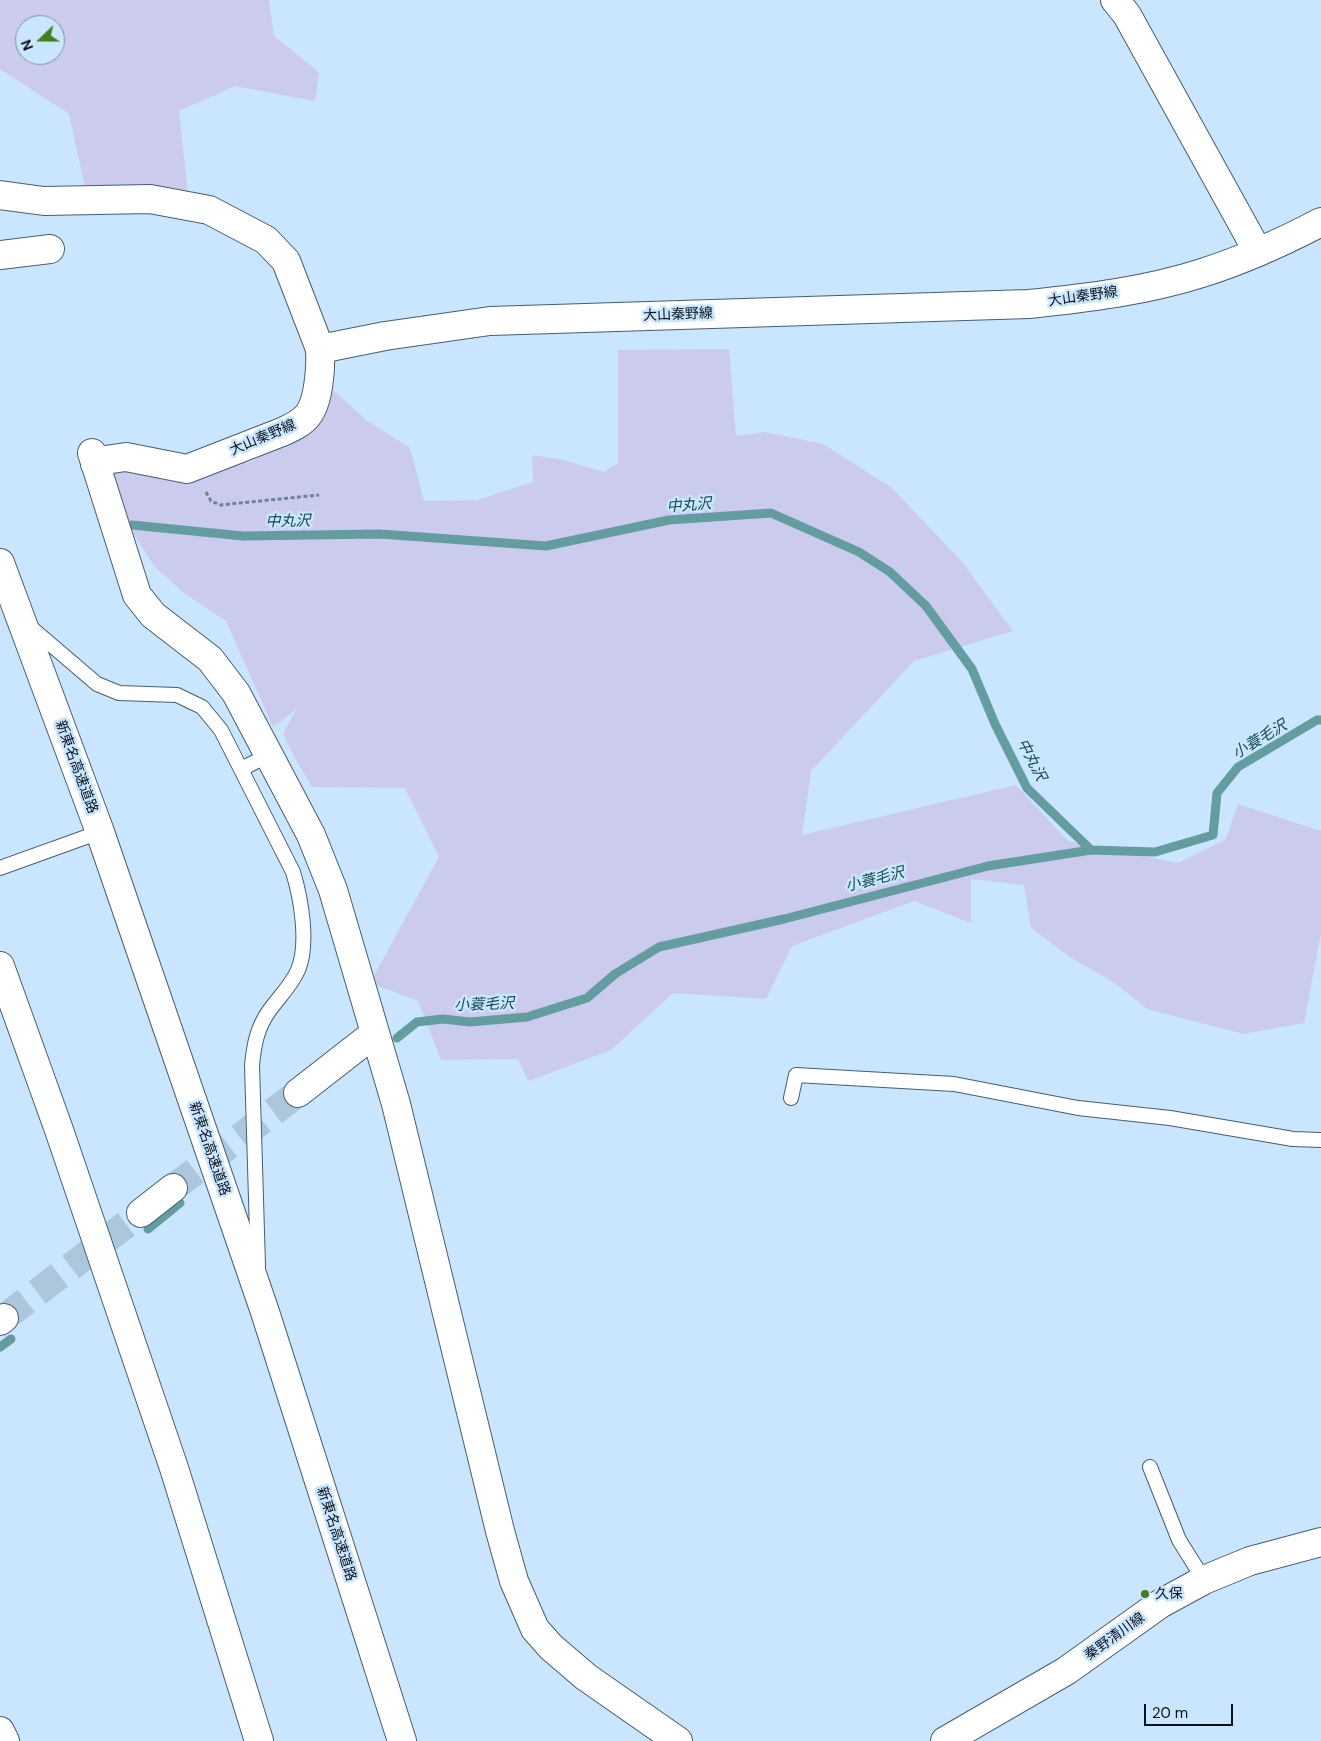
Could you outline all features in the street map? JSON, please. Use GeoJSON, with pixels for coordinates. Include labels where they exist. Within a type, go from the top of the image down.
{"type":"FeatureCollection","features":[{"type":"Feature","properties":{"kind":"main road"},"geometry":{"type":"LineString","coordinates":[[1115,0],[1127,15],[1258,252]]}},
{"type":"Feature","properties":{"kind":"main road"},"geometry":{"type":"LineString","coordinates":[[0,195],[44,200],[150,199],[209,210],[266,240],[286,261],[320,349]]}},
{"type":"Feature","properties":{"kind":"main road","name":"大山秦野線"},"geometry":{"type":"LineString","coordinates":[[269,755],[236,693],[210,659],[153,615],[136,595],[94,458],[105,460],[126,457],[187,469],[297,425],[309,414],[319,384],[320,349],[386,336],[490,321],[1048,302],[1146,288],[1201,274],[1258,252],[1321,222]]}},
{"type":"Feature","properties":{"kind":"main road"},"geometry":{"type":"LineString","coordinates":[[0,255],[50,249]]}},
{"type":"Feature","properties":{"kind":"main road","name":"新東名高速道路"},"geometry":{"type":"LineString","coordinates":[[0,563],[100,832],[259,1295],[402,1741]]}},
{"type":"Feature","properties":{"kind":"main road"},"geometry":{"type":"LineString","coordinates":[[269,755],[311,835],[329,881],[375,1033],[396,1104],[500,1531],[514,1581],[535,1629],[551,1647],[586,1677],[678,1741]]}},
{"type":"Feature","properties":{"kind":"main road"},"geometry":{"type":"LineString","coordinates":[[0,966],[59,1130],[170,1458],[259,1741]]}},
{"type":"Feature","properties":{"kind":"main road"},"geometry":{"type":"LineString","coordinates":[[298,1093],[375,1033]]}},
{"type":"Feature","properties":{"kind":"main road"},"geometry":{"type":"LineString","coordinates":[[141,1213],[173,1188]]}},
{"type":"Feature","properties":{"kind":"main road","name":"秦野清川線"},"geometry":{"type":"LineString","coordinates":[[945,1741],[1066,1671],[1160,1604],[1204,1580],[1250,1561],[1321,1542]]}},
{"type":"Feature","properties":{"kind":"main road"},"geometry":{"type":"LineString","coordinates":[[0,1731],[5,1741]]}},
{"type":"Feature","properties":{"kind":"lane"},"geometry":{"type":"LineString","coordinates":[[22,621],[98,684],[109,690],[119,693],[177,695],[202,707],[221,730],[293,872],[299,892],[303,944],[298,969],[262,1022],[256,1036],[252,1065],[259,1295]]}},
{"type":"Feature","properties":{"kind":"lane"},"geometry":{"type":"LineString","coordinates":[[241,769],[269,755]]}},
{"type":"Feature","properties":{"kind":"lane"},"geometry":{"type":"LineString","coordinates":[[0,868],[100,832]]}},
{"type":"Feature","properties":{"kind":"lane"},"geometry":{"type":"LineString","coordinates":[[791,1098],[796,1075],[954,1084],[1078,1108],[1170,1118],[1293,1139],[1321,1140]]}},
{"type":"Feature","properties":{"kind":"lane"},"geometry":{"type":"LineString","coordinates":[[1150,1467],[1178,1540],[1204,1580]]}},
{"type":"Feature","properties":{"kind":"path"},"geometry":{"type":"LineString","coordinates":[[205,486],[211,502],[220,505],[319,495]]}},
{"type":"Feature","properties":{"kind":"shaded area"},"geometry":{"type":"Polygon","coordinates":[[[0,0],[269,0],[274,36],[319,72],[315,101],[235,86],[179,111],[188,194],[86,191],[69,114],[0,69],[0,0]]]}},
{"type":"Feature","properties":{"kind":"shaded area"},"geometry":{"type":"Polygon","coordinates":[[[729,349],[736,436],[765,432],[823,444],[892,488],[962,562],[1013,631],[914,661],[811,771],[802,835],[1016,785],[1068,841],[1178,863],[1226,839],[1238,804],[1321,831],[1321,933],[1304,1023],[1243,1034],[1147,1009],[1116,984],[1070,957],[1031,928],[1024,885],[971,879],[971,923],[914,901],[792,946],[766,999],[673,993],[611,1050],[528,1081],[518,1059],[441,1060],[418,1001],[370,983],[439,857],[405,788],[312,787],[292,753],[283,733],[297,709],[273,727],[226,621],[184,593],[154,566],[121,514],[108,470],[187,469],[252,462],[300,431],[325,383],[366,420],[410,448],[424,501],[477,500],[533,482],[532,455],[563,460],[604,472],[618,463],[618,350],[729,349]]]}},
{"type":"Feature","properties":{"kind":"waterway","name":"中丸沢"},"geometry":{"type":"LineString","coordinates":[[132,525],[243,536],[380,534],[546,546],[669,520],[771,513],[859,552],[890,572],[926,606],[972,669],[995,724],[1027,788],[1091,850]]}},
{"type":"Feature","properties":{"kind":"waterway","name":"小蓑毛沢"},"geometry":{"type":"LineString","coordinates":[[397,1038],[417,1022],[443,1019],[470,1022],[527,1017],[587,998],[615,974],[659,947],[784,919],[988,866],[1091,850],[1155,852],[1213,835],[1217,793],[1238,767],[1317,720],[1321,720]]}},
{"type":"Feature","properties":{"kind":"waterway","name":"小蓑毛沢"},"geometry":{"type":"LineString","coordinates":[[148,1229],[180,1203]]}},
{"type":"Feature","properties":{"kind":"waterway","name":"小蓑毛沢"},"geometry":{"type":"LineString","coordinates":[[0,1347],[11,1339]]}},
{"type":"Feature","properties":{"kind":"tunnel"},"geometry":{"type":"LineString","coordinates":[[173,1188],[298,1093]]}},
{"type":"Feature","properties":{"kind":"tunnel"},"geometry":{"type":"LineString","coordinates":[[4,1318],[141,1213]]}},
{"type":"Feature","properties":{"kind":"place","name":"久保"},"geometry":{"type":"Point","coordinates":[1145,1594]}}]}
